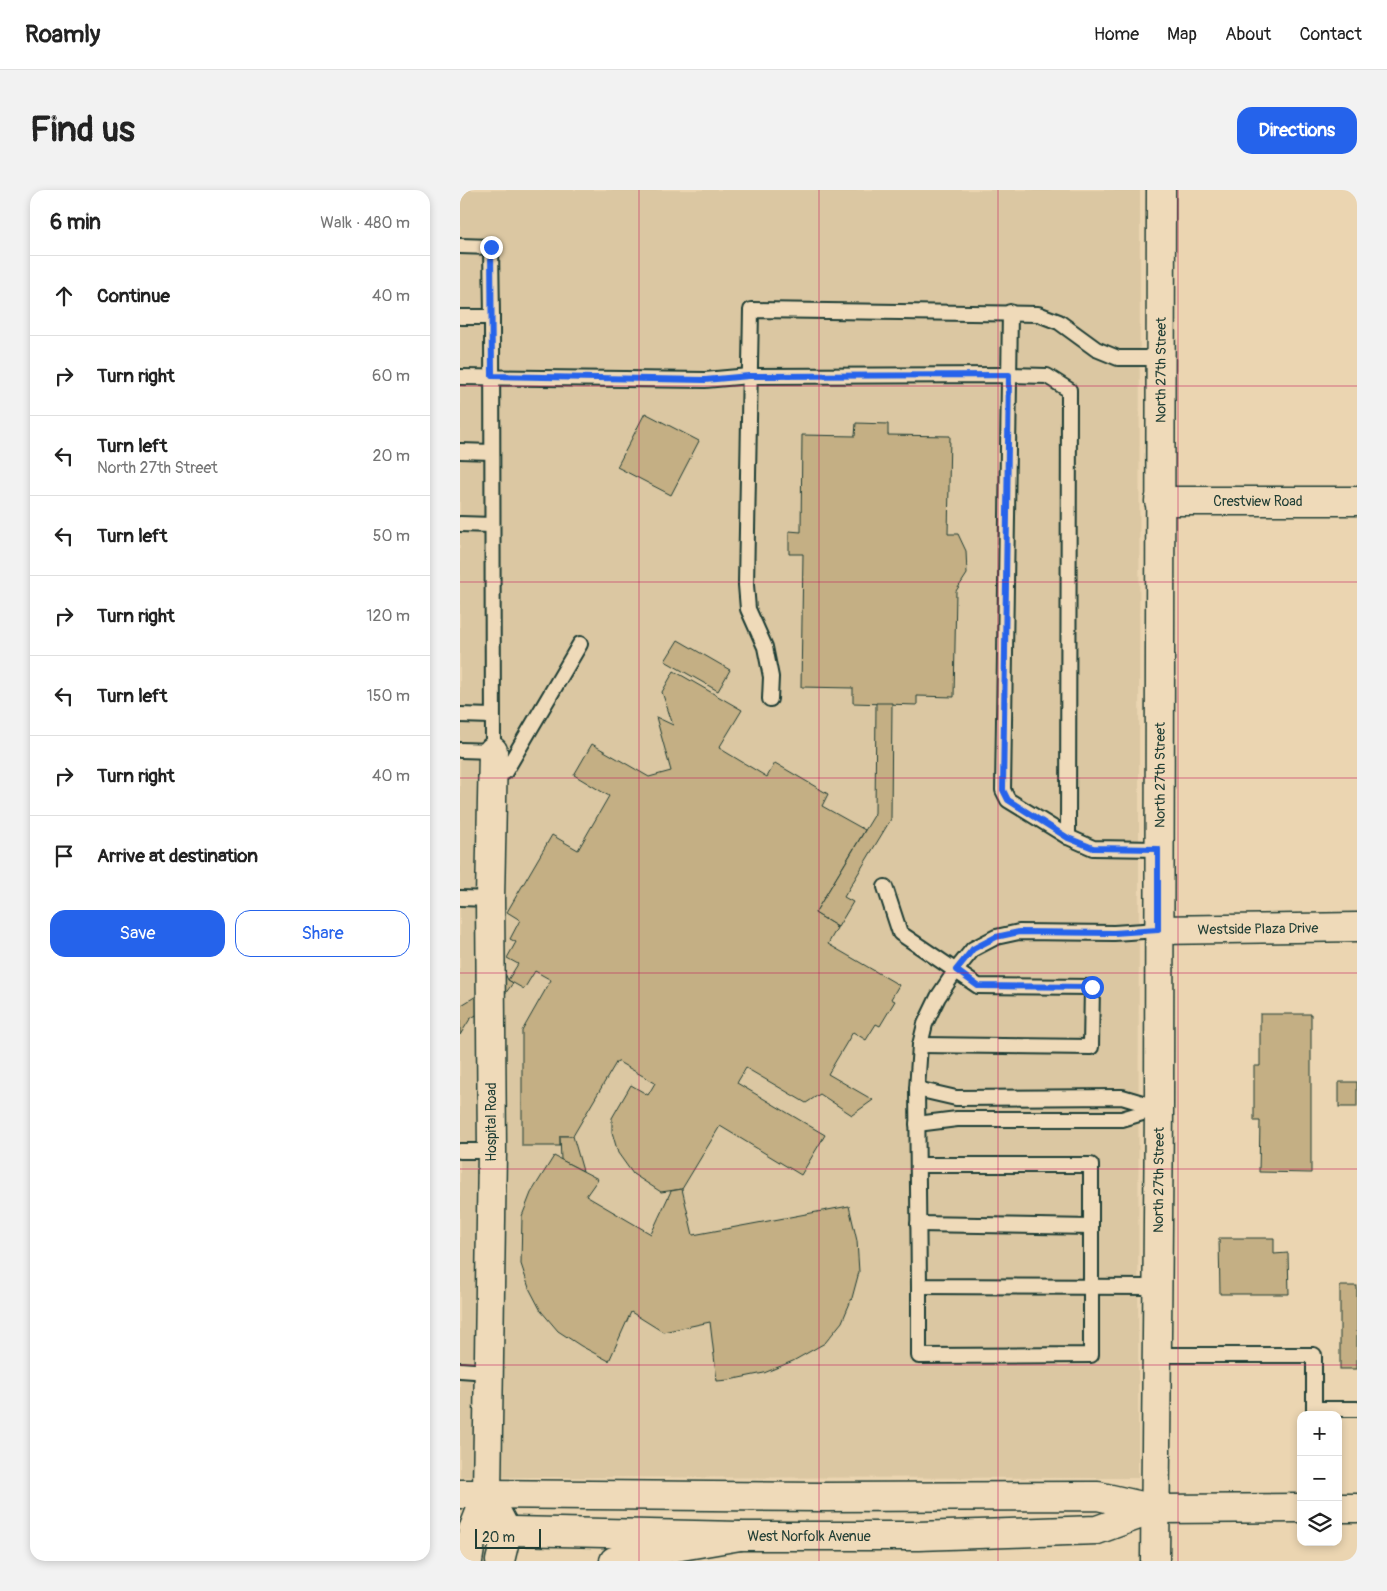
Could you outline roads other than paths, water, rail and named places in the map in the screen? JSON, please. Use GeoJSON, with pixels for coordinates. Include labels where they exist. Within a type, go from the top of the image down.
{"type":"FeatureCollection","features":[{"type":"Feature","properties":{"kind":"main road","name":"North 27th Street"},"geometry":{"type":"LineString","coordinates":[[1155,1561],[1159,1108],[1158,849],[1161,190]]}},
{"type":"Feature","properties":{"kind":"main road","name":"Crestview Road"},"geometry":{"type":"LineString","coordinates":[[1159,501],[1357,501]]}},
{"type":"Feature","properties":{"kind":"main road","name":"Hospital Road"},"geometry":{"type":"LineString","coordinates":[[487,1494],[492,1151],[490,899],[493,761]]}},
{"type":"Feature","properties":{"kind":"main road","name":"Westside Plaza Drive"},"geometry":{"type":"LineString","coordinates":[[1158,930],[1357,927]]}},
{"type":"Feature","properties":{"kind":"main road","name":"West Norfolk Avenue"},"geometry":{"type":"LineString","coordinates":[[460,1494],[821,1498],[1098,1496],[1156,1509],[1297,1508]]}},
{"type":"Feature","properties":{"kind":"main road"},"geometry":{"type":"LineString","coordinates":[[468,1561],[466,1530],[487,1494]]}},
{"type":"Feature","properties":{"kind":"main road"},"geometry":{"type":"LineString","coordinates":[[487,1494],[507,1532],[500,1561]]}},
{"type":"Feature","properties":{"kind":"main road"},"geometry":{"type":"LineString","coordinates":[[1342,1508],[1357,1508]]}},
{"type":"Feature","properties":{"kind":"main road","name":"West Norfolk Avenue"},"geometry":{"type":"LineString","coordinates":[[466,1530],[740,1536],[918,1536],[1097,1530],[1156,1509]]}},
{"type":"Feature","properties":{"kind":"main road"},"geometry":{"type":"LineString","coordinates":[[614,1561],[646,1552],[740,1536]]}},
{"type":"Feature","properties":{"kind":"lane"},"geometry":{"type":"LineString","coordinates":[[460,246],[491,247],[493,761]]}},
{"type":"Feature","properties":{"kind":"lane"},"geometry":{"type":"LineString","coordinates":[[770,699],[771,677],[766,654],[748,610],[746,585],[750,470],[749,376],[751,310],[1010,312],[1038,314],[1059,322],[1096,349],[1118,358],[1161,358]]}},
{"type":"Feature","properties":{"kind":"lane"},"geometry":{"type":"LineString","coordinates":[[1010,312],[1003,790],[1008,800],[1068,838],[1093,848],[1158,849]]}},
{"type":"Feature","properties":{"kind":"lane"},"geometry":{"type":"LineString","coordinates":[[460,317],[492,317]]}},
{"type":"Feature","properties":{"kind":"lane"},"geometry":{"type":"LineString","coordinates":[[460,377],[705,380],[749,376],[1009,375],[1047,376],[1069,390],[1068,838]]}},
{"type":"Feature","properties":{"kind":"lane"},"geometry":{"type":"LineString","coordinates":[[460,451],[492,452]]}},
{"type":"Feature","properties":{"kind":"lane"},"geometry":{"type":"LineString","coordinates":[[460,524],[492,525]]}},
{"type":"Feature","properties":{"kind":"lane"},"geometry":{"type":"LineString","coordinates":[[460,750],[493,761],[504,772],[580,644]]}},
{"type":"Feature","properties":{"kind":"lane"},"geometry":{"type":"LineString","coordinates":[[460,715],[492,716]]}},
{"type":"Feature","properties":{"kind":"lane"},"geometry":{"type":"LineString","coordinates":[[885,886],[900,933],[978,986],[1092,987],[1091,1047],[920,1046]]}},
{"type":"Feature","properties":{"kind":"lane"},"geometry":{"type":"LineString","coordinates":[[460,898],[490,899]]}},
{"type":"Feature","properties":{"kind":"lane"},"geometry":{"type":"LineString","coordinates":[[919,1165],[1091,1165],[1091,1355],[919,1356],[917,1088],[920,1046],[925,1024],[933,1006],[956,970],[973,949],[996,937],[1019,932],[1114,933],[1158,930]]}},
{"type":"Feature","properties":{"kind":"lane"},"geometry":{"type":"LineString","coordinates":[[917,1088],[956,1098],[1122,1098],[1159,1108]]}},
{"type":"Feature","properties":{"kind":"lane"},"geometry":{"type":"LineString","coordinates":[[917,1124],[957,1119],[1122,1119],[1159,1108]]}},
{"type":"Feature","properties":{"kind":"lane"},"geometry":{"type":"LineString","coordinates":[[460,1151],[492,1151]]}},
{"type":"Feature","properties":{"kind":"lane"},"geometry":{"type":"LineString","coordinates":[[918,1224],[1091,1227]]}},
{"type":"Feature","properties":{"kind":"lane"},"geometry":{"type":"LineString","coordinates":[[919,1286],[1157,1287]]}},
{"type":"Feature","properties":{"kind":"lane"},"geometry":{"type":"LineString","coordinates":[[1157,1355],[1314,1355],[1314,1411]]}},
{"type":"Feature","properties":{"kind":"lane"},"geometry":{"type":"LineString","coordinates":[[460,1370],[489,1372]]}},
{"type":"Feature","properties":{"kind":"lane"},"geometry":{"type":"LineString","coordinates":[[1328,1411],[1357,1409]]}}]}
